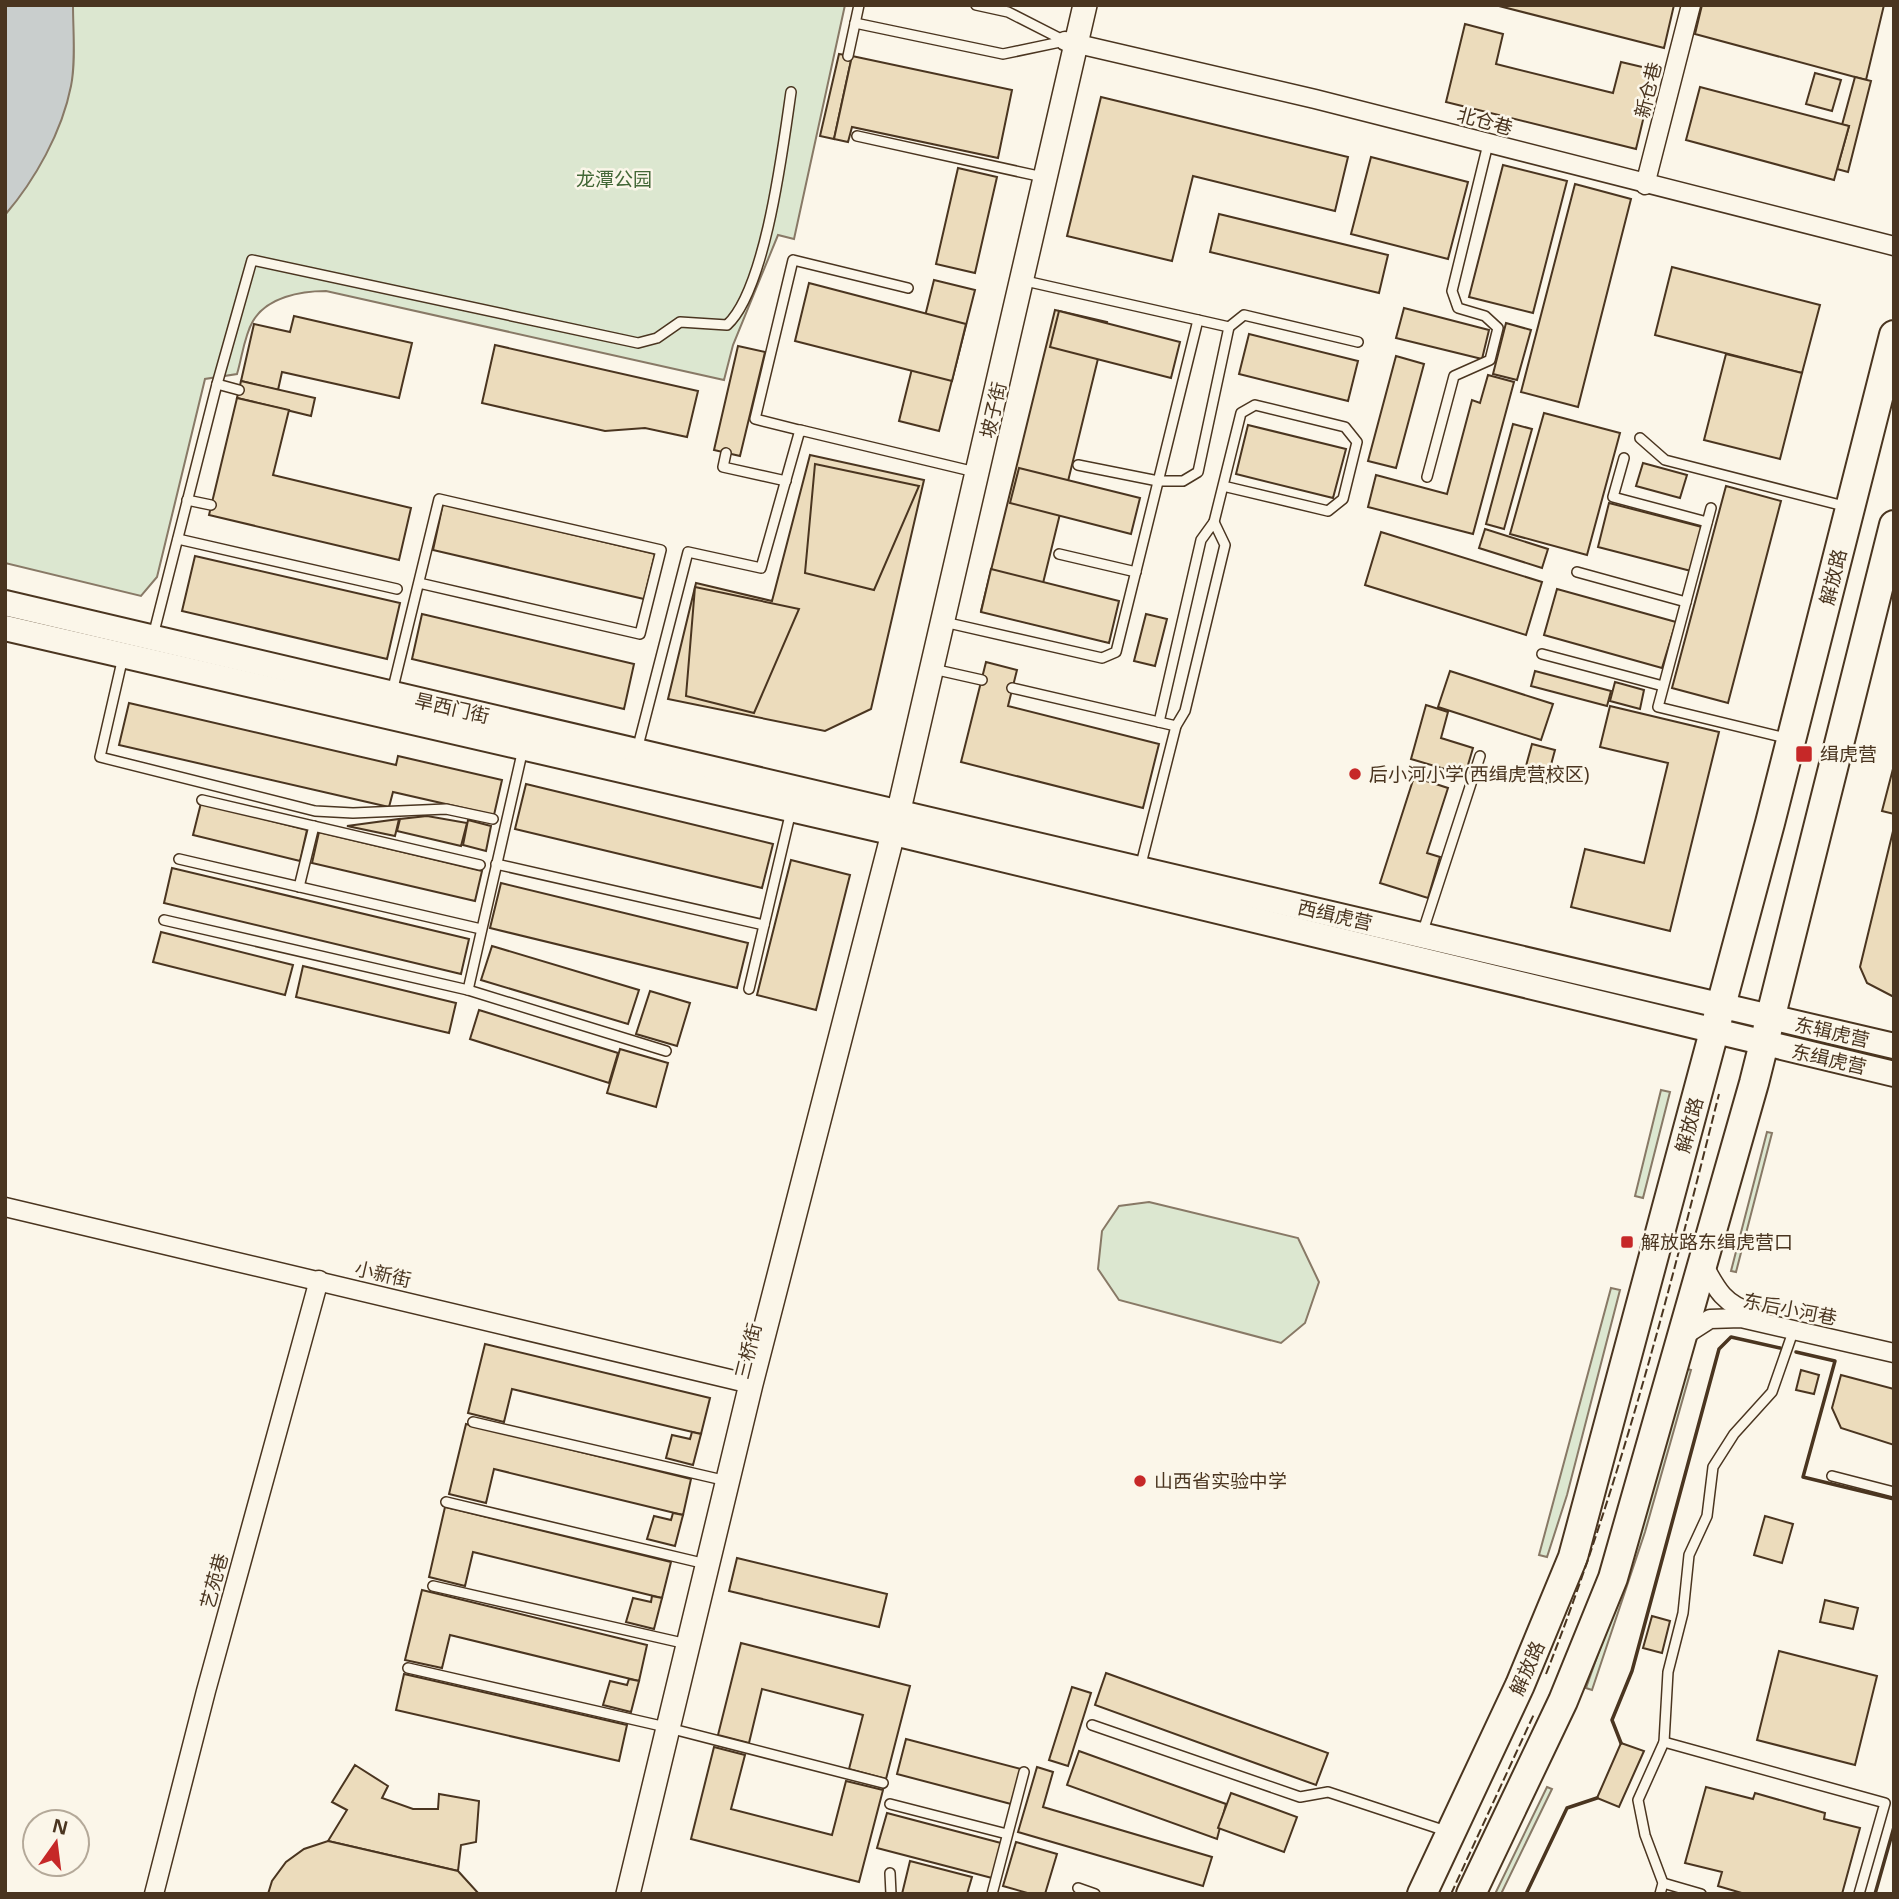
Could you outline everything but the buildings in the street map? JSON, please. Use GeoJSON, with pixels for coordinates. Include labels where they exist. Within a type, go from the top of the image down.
{"type":"FeatureCollection","features":[{"type":"Feature","properties":{"kind":"main road","name":"解放路"},"geometry":{"type":"LineString","coordinates":[[1422,1894],[1520,1685],[1573,1557],[1791,739],[1894,335]]}},
{"type":"Feature","properties":{"kind":"main road"},"geometry":{"type":"LineString","coordinates":[[1471,1894],[1594,1630],[1613,1578],[1771,1017],[1894,525]]}},
{"type":"Feature","properties":{"kind":"main road","name":"旱西门街"},"geometry":{"type":"LineString","coordinates":[[5,603],[637,752],[890,822]]}},
{"type":"Feature","properties":{"kind":"main road","name":"旱西门街"},"geometry":{"type":"LineString","coordinates":[[5,628],[792,809],[890,822]]}},
{"type":"Feature","properties":{"kind":"main road","name":"西缉虎营"},"geometry":{"type":"LineString","coordinates":[[890,822],[1140,870],[1771,1017]]}},
{"type":"Feature","properties":{"kind":"main road","name":"西缉虎营"},"geometry":{"type":"LineString","coordinates":[[890,822],[1763,1045]]}},
{"type":"Feature","properties":{"kind":"main road","name":"东辑虎营"},"geometry":{"type":"LineString","coordinates":[[1771,1017],[1894,1046]]}},
{"type":"Feature","properties":{"kind":"main road","name":"东缉虎营"},"geometry":{"type":"LineString","coordinates":[[1763,1045],[1894,1074]]}},
{"type":"Feature","properties":{"kind":"street","name":"坡子街"},"geometry":{"type":"LineString","coordinates":[[1071,43],[1072,5]]}},
{"type":"Feature","properties":{"kind":"street","name":"坡子街"},"geometry":{"type":"LineString","coordinates":[[890,822],[1071,43],[1085,5]]}},
{"type":"Feature","properties":{"kind":"street","name":"新仓巷"},"geometry":{"type":"LineString","coordinates":[[1645,185],[1691,5]]}},
{"type":"Feature","properties":{"kind":"street","name":"北仓巷"},"geometry":{"type":"LineString","coordinates":[[1071,43],[1315,99],[1645,185],[1894,246]]}},
{"type":"Feature","properties":{"kind":"street","name":"坡子街"},"geometry":{"type":"LineString","coordinates":[[938,621],[967,470],[1018,279]]}},
{"type":"Feature","properties":{"kind":"street","name":"三桥街"},"geometry":{"type":"LineString","coordinates":[[628,1894],[682,1643],[890,822]]}},
{"type":"Feature","properties":{"kind":"street","name":"小新街"},"geometry":{"type":"LineString","coordinates":[[5,1207],[746,1382]]}},
{"type":"Feature","properties":{"kind":"street","name":"东后小河巷"},"geometry":{"type":"LineString","coordinates":[[1703,1264],[1717,1292],[1744,1310],[1894,1345]]}},
{"type":"Feature","properties":{"kind":"street","name":"艺苑巷"},"geometry":{"type":"LineString","coordinates":[[154,1894],[206,1691],[320,1280]]}},
{"type":"Feature","properties":{"kind":"street","name":"东后小河巷"},"geometry":{"type":"LineString","coordinates":[[1682,1337],[1710,1318],[1741,1318],[1894,1353]]}},
{"type":"Feature","properties":{"kind":"street","name":"三桥街"},"geometry":{"type":"LineString","coordinates":[[615,1894],[662,1727]]}},
{"type":"Feature","properties":{"kind":"lane"},"geometry":{"type":"LineString","coordinates":[[848,56],[859,5]]}},
{"type":"Feature","properties":{"kind":"lane"},"geometry":{"type":"LineString","coordinates":[[976,5],[1008,12],[1071,43]]}},
{"type":"Feature","properties":{"kind":"lane"},"geometry":{"type":"LineString","coordinates":[[855,23],[1003,54],[1071,43]]}},
{"type":"Feature","properties":{"kind":"lane"},"geometry":{"type":"LineString","coordinates":[[153,638],[217,384],[252,260],[638,342],[657,338],[680,322],[727,325],[738,315],[765,238],[775,198],[791,92]]}},
{"type":"Feature","properties":{"kind":"lane"},"geometry":{"type":"LineString","coordinates":[[857,136],[1041,176]]}},
{"type":"Feature","properties":{"kind":"lane"},"geometry":{"type":"LineString","coordinates":[[1427,477],[1454,376],[1490,360],[1498,328],[1485,316],[1458,308],[1452,291],[1488,144]]}},
{"type":"Feature","properties":{"kind":"lane"},"geometry":{"type":"LineString","coordinates":[[908,288],[793,260],[755,419],[967,470]]}},
{"type":"Feature","properties":{"kind":"lane"},"geometry":{"type":"LineString","coordinates":[[1018,279],[1229,327]]}},
{"type":"Feature","properties":{"kind":"lane"},"geometry":{"type":"LineString","coordinates":[[1078,464],[1158,481],[1183,481],[1198,472],[1229,327],[1244,315],[1358,342]]}},
{"type":"Feature","properties":{"kind":"lane"},"geometry":{"type":"LineString","coordinates":[[938,621],[1102,658],[1116,652],[1198,320]]}},
{"type":"Feature","properties":{"kind":"lane"},"geometry":{"type":"LineString","coordinates":[[217,384],[239,390]]}},
{"type":"Feature","properties":{"kind":"lane"},"geometry":{"type":"LineString","coordinates":[[1159,722],[1201,540],[1214,522],[1241,413],[1255,405],[1345,427],[1357,442],[1343,499],[1328,511],[1223,486]]}},
{"type":"Feature","properties":{"kind":"lane"},"geometry":{"type":"LineString","coordinates":[[637,752],[688,552],[761,568],[800,430],[804,431]]}},
{"type":"Feature","properties":{"kind":"lane"},"geometry":{"type":"LineString","coordinates":[[1640,438],[1665,460],[1850,507]]}},
{"type":"Feature","properties":{"kind":"lane"},"geometry":{"type":"LineString","coordinates":[[726,453],[723,467],[786,481]]}},
{"type":"Feature","properties":{"kind":"lane"},"geometry":{"type":"LineString","coordinates":[[1624,458],[1613,497],[1707,522]]}},
{"type":"Feature","properties":{"kind":"lane"},"geometry":{"type":"LineString","coordinates":[[391,694],[439,499],[662,550],[640,634],[419,583]]}},
{"type":"Feature","properties":{"kind":"lane"},"geometry":{"type":"LineString","coordinates":[[187,500],[211,505]]}},
{"type":"Feature","properties":{"kind":"lane"},"geometry":{"type":"LineString","coordinates":[[1711,508],[1658,707],[1791,739]]}},
{"type":"Feature","properties":{"kind":"lane"},"geometry":{"type":"LineString","coordinates":[[1140,870],[1176,726],[1185,711],[1225,545],[1214,522]]}},
{"type":"Feature","properties":{"kind":"lane"},"geometry":{"type":"LineString","coordinates":[[178,538],[397,589]]}},
{"type":"Feature","properties":{"kind":"lane"},"geometry":{"type":"LineString","coordinates":[[1059,554],[1136,572]]}},
{"type":"Feature","properties":{"kind":"lane"},"geometry":{"type":"LineString","coordinates":[[1577,572],[1686,602]]}},
{"type":"Feature","properties":{"kind":"lane"},"geometry":{"type":"LineString","coordinates":[[1542,654],[1663,686]]}},
{"type":"Feature","properties":{"kind":"lane"},"geometry":{"type":"LineString","coordinates":[[123,656],[100,757],[315,811],[353,813],[446,809],[493,819]]}},
{"type":"Feature","properties":{"kind":"lane"},"geometry":{"type":"LineString","coordinates":[[927,667],[982,680]]}},
{"type":"Feature","properties":{"kind":"lane"},"geometry":{"type":"LineString","coordinates":[[1012,688],[1176,726]]}},
{"type":"Feature","properties":{"kind":"lane"},"geometry":{"type":"LineString","coordinates":[[467,990],[523,747]]}},
{"type":"Feature","properties":{"kind":"lane"},"geometry":{"type":"LineString","coordinates":[[1421,935],[1480,756]]}},
{"type":"Feature","properties":{"kind":"lane"},"geometry":{"type":"LineString","coordinates":[[202,800],[480,865]]}},
{"type":"Feature","properties":{"kind":"lane"},"geometry":{"type":"LineString","coordinates":[[749,989],[792,809]]}},
{"type":"Feature","properties":{"kind":"lane"},"geometry":{"type":"LineString","coordinates":[[299,887],[314,826]]}},
{"type":"Feature","properties":{"kind":"lane"},"geometry":{"type":"LineString","coordinates":[[179,859],[481,929]]}},
{"type":"Feature","properties":{"kind":"lane"},"geometry":{"type":"LineString","coordinates":[[496,864],[764,925]]}},
{"type":"Feature","properties":{"kind":"lane"},"geometry":{"type":"LineString","coordinates":[[164,920],[467,990],[666,1051]]}},
{"type":"Feature","properties":{"kind":"lane"},"geometry":{"type":"LineString","coordinates":[[1660,1894],[1663,1883],[1645,1835],[1638,1800],[1664,1742],[1668,1672],[1683,1613],[1689,1555],[1707,1516],[1713,1467],[1734,1434],[1772,1392],[1794,1329]]}},
{"type":"Feature","properties":{"kind":"lane"},"geometry":{"type":"LineString","coordinates":[[473,1422],[722,1480]]}},
{"type":"Feature","properties":{"kind":"lane"},"geometry":{"type":"LineString","coordinates":[[1832,1476],[1894,1492]]}},
{"type":"Feature","properties":{"kind":"lane"},"geometry":{"type":"LineString","coordinates":[[446,1502],[702,1563]]}},
{"type":"Feature","properties":{"kind":"lane"},"geometry":{"type":"LineString","coordinates":[[433,1586],[682,1643]]}},
{"type":"Feature","properties":{"kind":"lane"},"geometry":{"type":"LineString","coordinates":[[408,1668],[662,1727],[883,1783]]}},
{"type":"Feature","properties":{"kind":"lane"},"geometry":{"type":"LineString","coordinates":[[1092,1725],[1300,1797],[1328,1791],[1451,1833]]}},
{"type":"Feature","properties":{"kind":"lane"},"geometry":{"type":"LineString","coordinates":[[1664,1742],[1885,1803],[1859,1894]]}},
{"type":"Feature","properties":{"kind":"lane"},"geometry":{"type":"LineString","coordinates":[[992,1894],[1024,1772]]}},
{"type":"Feature","properties":{"kind":"lane"},"geometry":{"type":"LineString","coordinates":[[890,1804],[1007,1834]]}},
{"type":"Feature","properties":{"kind":"lane"},"geometry":{"type":"LineString","coordinates":[[890,1873],[891,1894]]}},
{"type":"Feature","properties":{"kind":"lane"},"geometry":{"type":"LineString","coordinates":[[1663,1883],[1701,1894]]}},
{"type":"Feature","properties":{"kind":"lane"},"geometry":{"type":"LineString","coordinates":[[1078,1888],[1095,1894]]}},
{"type":"Feature","properties":{"kind":"green space","name":"龙潭公园"},"geometry":{"type":"Polygon","coordinates":[[[5,5],[845,5],[794,239],[778,235],[733,345],[724,380],[326,291],[285,297],[267,306],[253,321],[245,340],[237,374],[205,379],[157,577],[141,596],[5,563],[5,5]]]}},
{"type":"Feature","properties":{"kind":"green space"},"geometry":{"type":"Polygon","coordinates":[[[1661,1090],[1670,1092],[1643,1198],[1635,1196],[1661,1090]]]}},
{"type":"Feature","properties":{"kind":"green space"},"geometry":{"type":"Polygon","coordinates":[[[1767,1132],[1772,1133],[1736,1272],[1731,1271],[1767,1132]]]}},
{"type":"Feature","properties":{"kind":"green space"},"geometry":{"type":"Polygon","coordinates":[[[1149,1202],[1298,1238],[1319,1282],[1305,1323],[1281,1343],[1119,1300],[1098,1269],[1102,1231],[1119,1206],[1149,1202]]]}},
{"type":"Feature","properties":{"kind":"green space"},"geometry":{"type":"Polygon","coordinates":[[[1611,1288],[1620,1290],[1567,1495],[1547,1557],[1539,1555],[1611,1288]]]}},
{"type":"Feature","properties":{"kind":"green space"},"geometry":{"type":"Polygon","coordinates":[[[1684,1368],[1691,1370],[1645,1532],[1592,1690],[1586,1688],[1609,1623],[1684,1368]]]}},
{"type":"Feature","properties":{"kind":"green space"},"geometry":{"type":"Polygon","coordinates":[[[1547,1787],[1552,1789],[1501,1894],[1495,1894],[1547,1787]]]}},
{"type":"Feature","properties":{"kind":"shaded area"},"geometry":{"type":"Polygon","coordinates":[[[5,5],[73,5],[74,46],[71,86],[61,121],[37,171],[5,215],[5,5]]]}},
{"type":"Feature","properties":{"kind":"fence"},"geometry":{"type":"LineString","coordinates":[[1546,1674],[1573,1603],[1642,1387],[1719,1094]]}},
{"type":"Feature","properties":{"kind":"fence"},"geometry":{"type":"LineString","coordinates":[[1451,1894],[1534,1714]]}},
{"type":"Feature","properties":{"kind":"wall"},"geometry":{"type":"LineString","coordinates":[[1621,1743],[1612,1720],[1632,1671],[1719,1349],[1731,1337],[1780,1348]]}},
{"type":"Feature","properties":{"kind":"wall"},"geometry":{"type":"LineString","coordinates":[[1796,1352],[1835,1361],[1803,1477],[1894,1499]]}},
{"type":"Feature","properties":{"kind":"wall"},"geometry":{"type":"LineString","coordinates":[[1526,1894],[1567,1808],[1597,1798]]}},
{"type":"Feature","properties":{"kind":"wall"},"geometry":{"type":"LineString","coordinates":[[1875,1894],[1894,1827]]}},
{"type":"Feature","properties":{"kind":"place","name":"缉虎营"},"geometry":{"type":"Point","coordinates":[1804,754]}},
{"type":"Feature","properties":{"kind":"place","name":"后小河小学(西缉虎营校区)"},"geometry":{"type":"Point","coordinates":[1355,774]}},
{"type":"Feature","properties":{"kind":"place","name":"解放路东缉虎营口"},"geometry":{"type":"Point","coordinates":[1627,1242]}},
{"type":"Feature","properties":{"kind":"place","name":"山西省实验中学"},"geometry":{"type":"Point","coordinates":[1140,1481]}}]}
